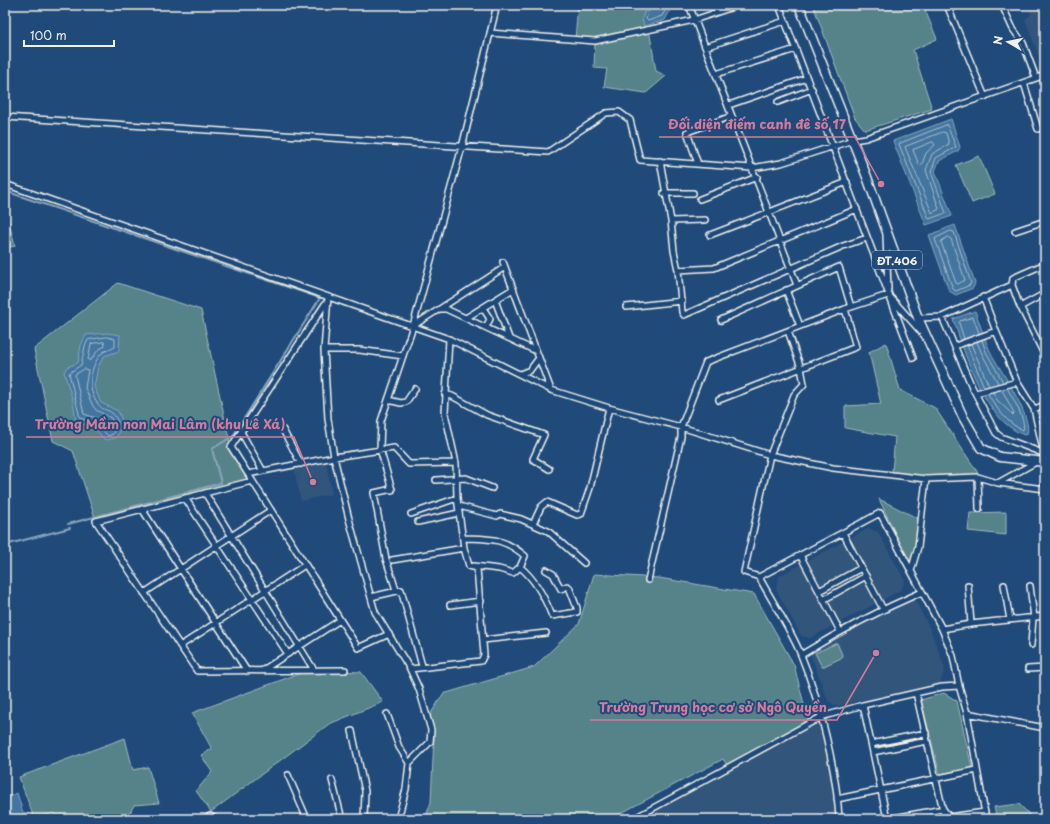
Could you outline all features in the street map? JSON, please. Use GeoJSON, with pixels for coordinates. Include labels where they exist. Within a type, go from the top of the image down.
{"type":"FeatureCollection","features":[{"type":"Feature","properties":{"kind":"main road","name":"ĐT.406"},"geometry":{"type":"LineString","coordinates":[[799,5],[853,140],[918,318],[963,417],[981,448],[1000,458],[1043,458]]}},
{"type":"Feature","properties":{"kind":"street"},"geometry":{"type":"LineString","coordinates":[[396,590],[386,559],[374,493],[392,489],[380,449],[381,421],[413,326],[462,147],[497,5]]}},
{"type":"Feature","properties":{"kind":"street"},"geometry":{"type":"LineString","coordinates":[[689,5],[705,48],[729,104],[732,116],[768,213],[797,285]]}},
{"type":"Feature","properties":{"kind":"street"},"geometry":{"type":"LineString","coordinates":[[490,33],[595,41],[694,20],[739,5]]}},
{"type":"Feature","properties":{"kind":"street"},"geometry":{"type":"LineString","coordinates":[[779,5],[812,89],[912,358]]}},
{"type":"Feature","properties":{"kind":"street"},"geometry":{"type":"LineString","coordinates":[[948,5],[985,97]]}},
{"type":"Feature","properties":{"kind":"street"},"geometry":{"type":"LineString","coordinates":[[1002,5],[1013,29],[1023,43],[1036,78]]}},
{"type":"Feature","properties":{"kind":"street"},"geometry":{"type":"LineString","coordinates":[[705,48],[785,21]]}},
{"type":"Feature","properties":{"kind":"street"},"geometry":{"type":"LineString","coordinates":[[716,74],[796,49]]}},
{"type":"Feature","properties":{"kind":"street"},"geometry":{"type":"LineString","coordinates":[[5,117],[548,152],[606,113],[619,112],[630,120],[640,160],[752,168],[781,163],[853,140],[866,138],[1044,75],[1045,84]]}},
{"type":"Feature","properties":{"kind":"street"},"geometry":{"type":"LineString","coordinates":[[729,104],[807,78]]}},
{"type":"Feature","properties":{"kind":"street"},"geometry":{"type":"LineString","coordinates":[[1024,83],[1038,129]]}},
{"type":"Feature","properties":{"kind":"street"},"geometry":{"type":"LineString","coordinates":[[778,102],[812,89]]}},
{"type":"Feature","properties":{"kind":"street"},"geometry":{"type":"LineString","coordinates":[[698,164],[687,132],[732,116]]}},
{"type":"Feature","properties":{"kind":"street"},"geometry":{"type":"LineString","coordinates":[[660,161],[664,192],[671,221],[682,301],[682,312],[686,315],[790,269],[867,238]]}},
{"type":"Feature","properties":{"kind":"street"},"geometry":{"type":"LineString","coordinates":[[700,199],[756,178]]}},
{"type":"Feature","properties":{"kind":"street"},"geometry":{"type":"LineString","coordinates":[[710,235],[847,182]]}},
{"type":"Feature","properties":{"kind":"street"},"geometry":{"type":"LineString","coordinates":[[5,184],[449,338],[551,390],[609,408],[681,427],[770,455],[833,468],[926,479],[978,477],[998,483],[1045,489]]}},
{"type":"Feature","properties":{"kind":"street"},"geometry":{"type":"LineString","coordinates":[[664,192],[693,193]]}},
{"type":"Feature","properties":{"kind":"street"},"geometry":{"type":"LineString","coordinates":[[678,270],[714,268],[857,209]]}},
{"type":"Feature","properties":{"kind":"street"},"geometry":{"type":"LineString","coordinates":[[671,221],[704,220]]}},
{"type":"Feature","properties":{"kind":"street"},"geometry":{"type":"LineString","coordinates":[[1014,231],[1045,221]]}},
{"type":"Feature","properties":{"kind":"street"},"geometry":{"type":"LineString","coordinates":[[885,228],[888,295],[929,340]]}},
{"type":"Feature","properties":{"kind":"street"},"geometry":{"type":"LineString","coordinates":[[1045,264],[1013,278],[1012,285],[1020,306],[1042,341],[1045,356]]}},
{"type":"Feature","properties":{"kind":"street"},"geometry":{"type":"LineString","coordinates":[[413,326],[504,265],[551,390]]}},
{"type":"Feature","properties":{"kind":"street"},"geometry":{"type":"LineString","coordinates":[[719,400],[856,347],[839,267],[721,320]]}},
{"type":"Feature","properties":{"kind":"street"},"geometry":{"type":"LineString","coordinates":[[918,318],[942,316],[1012,285]]}},
{"type":"Feature","properties":{"kind":"street"},"geometry":{"type":"LineString","coordinates":[[466,318],[513,289]]}},
{"type":"Feature","properties":{"kind":"street"},"geometry":{"type":"LineString","coordinates":[[786,290],[800,326]]}},
{"type":"Feature","properties":{"kind":"street"},"geometry":{"type":"LineString","coordinates":[[1020,306],[1044,294]]}},
{"type":"Feature","properties":{"kind":"street"},"geometry":{"type":"LineString","coordinates":[[648,580],[682,437],[681,427],[706,362],[848,308],[888,295]]}},
{"type":"Feature","properties":{"kind":"street"},"geometry":{"type":"LineString","coordinates":[[328,297],[231,447],[358,648],[388,634]]}},
{"type":"Feature","properties":{"kind":"street"},"geometry":{"type":"LineString","coordinates":[[983,297],[1017,382],[1034,409],[1043,458]]}},
{"type":"Feature","properties":{"kind":"street"},"geometry":{"type":"LineString","coordinates":[[495,300],[509,338]]}},
{"type":"Feature","properties":{"kind":"street"},"geometry":{"type":"LineString","coordinates":[[626,307],[682,301]]}},
{"type":"Feature","properties":{"kind":"street"},"geometry":{"type":"LineString","coordinates":[[326,302],[324,350],[328,419],[334,457],[348,519],[372,597],[375,612],[410,669],[419,689],[431,734],[430,742],[409,762]]}},
{"type":"Feature","properties":{"kind":"street"},"geometry":{"type":"LineString","coordinates":[[483,308],[490,319]]}},
{"type":"Feature","properties":{"kind":"street"},"geometry":{"type":"LineString","coordinates":[[440,309],[446,309],[536,351]]}},
{"type":"Feature","properties":{"kind":"street"},"geometry":{"type":"LineString","coordinates":[[942,316],[976,393],[996,433],[1043,458]]}},
{"type":"Feature","properties":{"kind":"street"},"geometry":{"type":"LineString","coordinates":[[490,319],[501,317]]}},
{"type":"Feature","properties":{"kind":"street"},"geometry":{"type":"LineString","coordinates":[[486,327],[490,319]]}},
{"type":"Feature","properties":{"kind":"street"},"geometry":{"type":"LineString","coordinates":[[955,346],[996,330]]}},
{"type":"Feature","properties":{"kind":"street"},"geometry":{"type":"LineString","coordinates":[[788,331],[801,368],[804,384],[794,395],[770,455],[744,572],[759,577],[801,655],[821,717],[840,819]]}},
{"type":"Feature","properties":{"kind":"street"},"geometry":{"type":"LineString","coordinates":[[449,338],[445,413],[456,463],[457,498],[464,548],[469,566]]}},
{"type":"Feature","properties":{"kind":"street"},"geometry":{"type":"LineString","coordinates":[[324,350],[359,350],[403,356]]}},
{"type":"Feature","properties":{"kind":"street"},"geometry":{"type":"LineString","coordinates":[[520,374],[530,370],[539,358]]}},
{"type":"Feature","properties":{"kind":"street"},"geometry":{"type":"LineString","coordinates":[[976,393],[1017,382]]}},
{"type":"Feature","properties":{"kind":"street"},"geometry":{"type":"LineString","coordinates":[[388,400],[401,403],[406,402],[415,390]]}},
{"type":"Feature","properties":{"kind":"street"},"geometry":{"type":"LineString","coordinates":[[445,394],[452,396],[487,415],[544,435],[533,459],[549,469]]}},
{"type":"Feature","properties":{"kind":"street"},"geometry":{"type":"LineString","coordinates":[[1034,409],[1045,405]]}},
{"type":"Feature","properties":{"kind":"street"},"geometry":{"type":"LineString","coordinates":[[533,524],[541,507],[547,502],[577,515],[581,514],[590,488],[609,408]]}},
{"type":"Feature","properties":{"kind":"street"},"geometry":{"type":"LineString","coordinates":[[282,430],[301,464]]}},
{"type":"Feature","properties":{"kind":"street"},"geometry":{"type":"LineString","coordinates":[[241,432],[263,471]]}},
{"type":"Feature","properties":{"kind":"street"},"geometry":{"type":"LineString","coordinates":[[248,474],[334,457],[394,448],[409,464],[456,463]]}},
{"type":"Feature","properties":{"kind":"street"},"geometry":{"type":"LineString","coordinates":[[998,483],[1043,458]]}},
{"type":"Feature","properties":{"kind":"street"},"geometry":{"type":"LineString","coordinates":[[978,477],[979,509]]}},
{"type":"Feature","properties":{"kind":"street"},"geometry":{"type":"LineString","coordinates":[[436,480],[466,478],[492,488]]}},
{"type":"Feature","properties":{"kind":"street"},"geometry":{"type":"LineString","coordinates":[[911,571],[918,547],[926,479]]}},
{"type":"Feature","properties":{"kind":"street"},"geometry":{"type":"LineString","coordinates":[[252,481],[96,521],[197,671],[345,670]]}},
{"type":"Feature","properties":{"kind":"street"},"geometry":{"type":"LineString","coordinates":[[205,493],[314,670]]}},
{"type":"Feature","properties":{"kind":"street"},"geometry":{"type":"LineString","coordinates":[[186,498],[288,654]]}},
{"type":"Feature","properties":{"kind":"street"},"geometry":{"type":"LineString","coordinates":[[411,514],[457,498]]}},
{"type":"Feature","properties":{"kind":"street"},"geometry":{"type":"LineString","coordinates":[[459,506],[497,516],[500,514],[533,524],[548,531],[584,563]]}},
{"type":"Feature","properties":{"kind":"street"},"geometry":{"type":"LineString","coordinates":[[142,509],[247,671]]}},
{"type":"Feature","properties":{"kind":"street"},"geometry":{"type":"LineString","coordinates":[[144,593],[271,510]]}},
{"type":"Feature","properties":{"kind":"street"},"geometry":{"type":"LineString","coordinates":[[418,522],[459,513]]}},
{"type":"Feature","properties":{"kind":"street"},"geometry":{"type":"LineString","coordinates":[[759,577],[880,513],[942,629],[953,656],[959,686],[967,713],[986,819]]}},
{"type":"Feature","properties":{"kind":"street"},"geometry":{"type":"LineString","coordinates":[[843,533],[883,609]]}},
{"type":"Feature","properties":{"kind":"street"},"geometry":{"type":"LineString","coordinates":[[463,538],[494,539],[512,544],[525,556],[520,567],[513,573],[499,569],[469,566]]}},
{"type":"Feature","properties":{"kind":"street"},"geometry":{"type":"LineString","coordinates":[[392,560],[464,548]]}},
{"type":"Feature","properties":{"kind":"street"},"geometry":{"type":"LineString","coordinates":[[800,555],[840,631]]}},
{"type":"Feature","properties":{"kind":"street"},"geometry":{"type":"LineString","coordinates":[[180,646],[305,565]]}},
{"type":"Feature","properties":{"kind":"street"},"geometry":{"type":"LineString","coordinates":[[410,669],[422,666],[481,661],[484,655],[481,600],[477,568],[469,566]]}},
{"type":"Feature","properties":{"kind":"street"},"geometry":{"type":"LineString","coordinates":[[520,567],[537,587],[552,616],[576,612],[577,608],[569,587],[567,586],[561,589],[553,574],[546,570]]}},
{"type":"Feature","properties":{"kind":"street"},"geometry":{"type":"LineString","coordinates":[[819,591],[861,568]]}},
{"type":"Feature","properties":{"kind":"street"},"geometry":{"type":"LineString","coordinates":[[823,600],[866,576]]}},
{"type":"Feature","properties":{"kind":"street"},"geometry":{"type":"LineString","coordinates":[[968,585],[971,624]]}},
{"type":"Feature","properties":{"kind":"street"},"geometry":{"type":"LineString","coordinates":[[1004,585],[1010,620]]}},
{"type":"Feature","properties":{"kind":"street"},"geometry":{"type":"LineString","coordinates":[[1030,586],[1033,618],[1031,646]]}},
{"type":"Feature","properties":{"kind":"street"},"geometry":{"type":"LineString","coordinates":[[372,597],[401,590],[422,666]]}},
{"type":"Feature","properties":{"kind":"street"},"geometry":{"type":"LineString","coordinates":[[801,655],[840,631],[883,609],[922,592]]}},
{"type":"Feature","properties":{"kind":"street"},"geometry":{"type":"LineString","coordinates":[[450,605],[481,600]]}},
{"type":"Feature","properties":{"kind":"street"},"geometry":{"type":"LineString","coordinates":[[942,629],[971,624],[1045,616]]}},
{"type":"Feature","properties":{"kind":"street"},"geometry":{"type":"LineString","coordinates":[[262,671],[340,620]]}},
{"type":"Feature","properties":{"kind":"street"},"geometry":{"type":"LineString","coordinates":[[483,640],[546,633]]}},
{"type":"Feature","properties":{"kind":"street"},"geometry":{"type":"LineString","coordinates":[[1028,669],[1045,668]]}},
{"type":"Feature","properties":{"kind":"street"},"geometry":{"type":"LineString","coordinates":[[636,818],[821,717],[863,705],[942,687],[959,686]]}},
{"type":"Feature","properties":{"kind":"street"},"geometry":{"type":"LineString","coordinates":[[916,693],[943,809],[948,818],[985,812]]}},
{"type":"Feature","properties":{"kind":"street"},"geometry":{"type":"LineString","coordinates":[[863,705],[887,819],[943,809]]}},
{"type":"Feature","properties":{"kind":"street"},"geometry":{"type":"LineString","coordinates":[[967,713],[1045,728]]}},
{"type":"Feature","properties":{"kind":"street"},"geometry":{"type":"LineString","coordinates":[[352,731],[364,791],[363,819],[398,819],[406,789],[409,762],[399,747],[387,714]]}},
{"type":"Feature","properties":{"kind":"street"},"geometry":{"type":"LineString","coordinates":[[871,744],[926,733]]}},
{"type":"Feature","properties":{"kind":"street"},"geometry":{"type":"LineString","coordinates":[[873,752],[927,741]]}},
{"type":"Feature","properties":{"kind":"street"},"geometry":{"type":"LineString","coordinates":[[837,799],[977,770]]}},
{"type":"Feature","properties":{"kind":"street"},"geometry":{"type":"LineString","coordinates":[[288,775],[307,819]]}},
{"type":"Feature","properties":{"kind":"street"},"geometry":{"type":"LineString","coordinates":[[332,780],[342,819]]}},
{"type":"Feature","properties":{"kind":"street"},"geometry":{"type":"LineString","coordinates":[[206,819],[210,816],[216,819]]}},
{"type":"Feature","properties":{"kind":"shaded area"},"geometry":{"type":"Polygon","coordinates":[[[1027,5],[1045,5],[1045,74],[1025,19],[1031,15],[1027,5]]]}},
{"type":"Feature","properties":{"kind":"shaded area"},"geometry":{"type":"Polygon","coordinates":[[[326,463],[332,494],[301,501],[294,470],[326,463]]]}},
{"type":"Feature","properties":{"kind":"shaded area"},"geometry":{"type":"Polygon","coordinates":[[[869,528],[878,532],[905,581],[901,590],[810,638],[801,636],[776,589],[779,576],[869,528]]]}},
{"type":"Feature","properties":{"kind":"shaded area"},"geometry":{"type":"Polygon","coordinates":[[[909,599],[915,600],[931,631],[945,669],[940,683],[837,706],[828,701],[811,656],[813,650],[909,599]]]}},
{"type":"Feature","properties":{"kind":"shaded area"},"geometry":{"type":"Polygon","coordinates":[[[821,717],[839,819],[633,819],[821,717]]]}},
{"type":"Feature","properties":{"kind":"green space"},"geometry":{"type":"Polygon","coordinates":[[[578,5],[647,5],[643,21],[649,29],[656,71],[666,76],[646,93],[604,87],[607,69],[594,68],[595,41],[575,39],[578,5]]]}},
{"type":"Feature","properties":{"kind":"green space"},"geometry":{"type":"Polygon","coordinates":[[[813,5],[923,5],[937,39],[913,50],[932,109],[865,130],[855,118],[813,5]]]}},
{"type":"Feature","properties":{"kind":"green space"},"geometry":{"type":"Polygon","coordinates":[[[979,156],[995,194],[972,203],[956,165],[979,156]]]}},
{"type":"Feature","properties":{"kind":"green space"},"geometry":{"type":"Polygon","coordinates":[[[5,207],[15,246],[5,248],[5,207]]]}},
{"type":"Feature","properties":{"kind":"green space"},"geometry":{"type":"Polygon","coordinates":[[[118,283],[201,310],[231,447],[252,481],[96,521],[73,451],[53,441],[34,349],[118,283]]]}},
{"type":"Feature","properties":{"kind":"green space"},"geometry":{"type":"Polygon","coordinates":[[[886,343],[900,390],[935,408],[980,476],[928,477],[892,472],[895,437],[845,428],[845,406],[881,404],[869,352],[886,343]]]}},
{"type":"Feature","properties":{"kind":"green space"},"geometry":{"type":"Polygon","coordinates":[[[879,499],[919,519],[915,553],[909,562],[879,499]]]}},
{"type":"Feature","properties":{"kind":"green space"},"geometry":{"type":"Polygon","coordinates":[[[1006,512],[1006,535],[968,531],[970,513],[1006,512]]]}},
{"type":"Feature","properties":{"kind":"green space"},"geometry":{"type":"Polygon","coordinates":[[[594,574],[659,578],[754,594],[794,665],[809,724],[728,767],[723,759],[610,819],[425,819],[431,802],[434,737],[428,718],[443,694],[534,667],[579,624],[594,574]]]}},
{"type":"Feature","properties":{"kind":"green space"},"geometry":{"type":"Polygon","coordinates":[[[837,643],[843,657],[822,667],[815,653],[837,643]]]}},
{"type":"Feature","properties":{"kind":"green space"},"geometry":{"type":"Polygon","coordinates":[[[314,670],[361,672],[383,702],[329,724],[211,812],[196,791],[212,772],[201,755],[212,749],[192,713],[295,675],[314,670]]]}},
{"type":"Feature","properties":{"kind":"green space"},"geometry":{"type":"Polygon","coordinates":[[[944,693],[957,701],[972,768],[940,775],[921,700],[944,693]]]}},
{"type":"Feature","properties":{"kind":"green space"},"geometry":{"type":"Polygon","coordinates":[[[125,738],[133,770],[148,767],[159,803],[134,805],[127,819],[56,819],[54,813],[34,818],[19,777],[125,738]]]}},
{"type":"Feature","properties":{"kind":"green space"},"geometry":{"type":"Polygon","coordinates":[[[1019,804],[1034,819],[997,819],[994,807],[1019,804]]]}},
{"type":"Feature","properties":{"kind":"water"},"geometry":{"type":"Polygon","coordinates":[[[647,5],[673,5],[665,20],[644,26],[642,19],[647,5]]]}},
{"type":"Feature","properties":{"kind":"water"},"geometry":{"type":"Polygon","coordinates":[[[951,119],[960,147],[958,151],[939,161],[935,171],[952,216],[926,225],[893,141],[951,119]]]}},
{"type":"Feature","properties":{"kind":"water"},"geometry":{"type":"Polygon","coordinates":[[[955,225],[975,283],[973,288],[956,295],[949,291],[929,235],[955,225]]]}},
{"type":"Feature","properties":{"kind":"water"},"geometry":{"type":"Polygon","coordinates":[[[975,311],[990,351],[1014,392],[1025,416],[1028,426],[1027,434],[1024,435],[1010,427],[998,416],[978,385],[953,319],[975,311]]]}},
{"type":"Feature","properties":{"kind":"water"},"geometry":{"type":"Polygon","coordinates":[[[107,333],[120,335],[119,351],[104,356],[98,367],[94,387],[101,403],[118,411],[123,423],[116,438],[105,440],[94,427],[76,422],[73,401],[64,372],[67,367],[78,363],[81,345],[86,335],[107,333]]]}},
{"type":"Feature","properties":{"kind":"water"},"geometry":{"type":"Polygon","coordinates":[[[17,793],[25,819],[5,819],[5,798],[17,793]]]}},
{"type":"Feature","properties":{"kind":"waterway"},"geometry":{"type":"LineString","coordinates":[[5,191],[320,298],[233,436],[212,449],[221,483],[68,524]]}},
{"type":"Feature","properties":{"kind":"waterway"},"geometry":{"type":"LineString","coordinates":[[5,545],[70,528]]}},
{"type":"Feature","properties":{"kind":"place","name":"Đối diện điếm canh đê số 17"},"geometry":{"type":"Point","coordinates":[881,184]}},
{"type":"Feature","properties":{"kind":"place","name":"Trường Mầm non Mai Lâm (khu Lê Xá)"},"geometry":{"type":"Point","coordinates":[313,482]}},
{"type":"Feature","properties":{"kind":"place","name":"Trường Trung học cơ sở Ngô Quyền"},"geometry":{"type":"Point","coordinates":[876,653]}}]}
